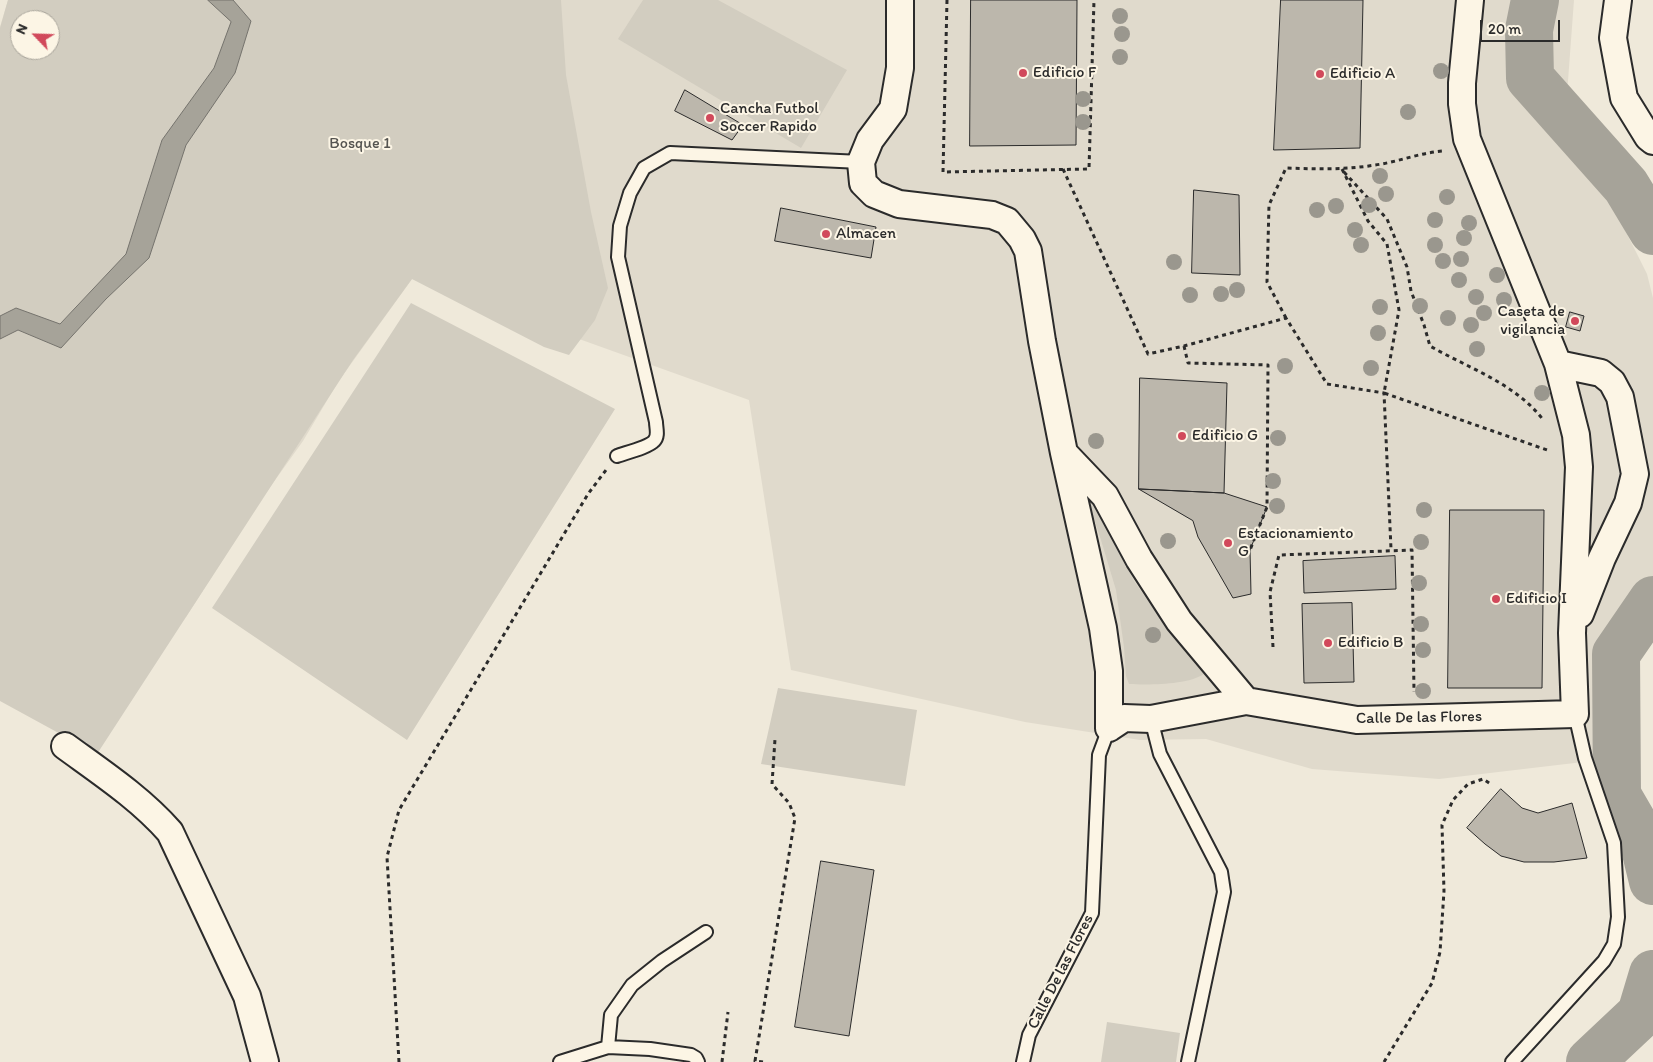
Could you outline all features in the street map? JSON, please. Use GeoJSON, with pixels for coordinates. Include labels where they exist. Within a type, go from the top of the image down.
{"type":"FeatureCollection","features":[{"type":"Feature","properties":{"kind":"street"},"geometry":{"type":"LineString","coordinates":[[900,0],[900,68],[893,110],[870,140],[861,162],[863,183],[874,194],[899,204],[992,215],[1007,220],[1022,239],[1028,251],[1042,341],[1064,453],[1104,628],[1109,671],[1109,728]]}},
{"type":"Feature","properties":{"kind":"street"},"geometry":{"type":"LineString","coordinates":[[1470,0],[1462,83],[1462,104],[1467,139],[1558,364],[1576,435],[1579,467],[1572,633],[1575,714]]}},
{"type":"Feature","properties":{"kind":"street"},"geometry":{"type":"LineString","coordinates":[[1618,0],[1613,38],[1624,98],[1653,142]]}},
{"type":"Feature","properties":{"kind":"street"},"geometry":{"type":"LineString","coordinates":[[1558,364],[1601,372],[1612,382],[1620,397],[1635,474],[1628,503],[1602,558],[1572,633]]}},
{"type":"Feature","properties":{"kind":"street"},"geometry":{"type":"LineString","coordinates":[[1064,453],[1105,496],[1139,559],[1178,621],[1246,701]]}},
{"type":"Feature","properties":{"kind":"street","name":"Calle De las Flores"},"geometry":{"type":"LineString","coordinates":[[1109,728],[1124,718],[1151,719],[1246,701],[1357,720],[1575,714]]}},
{"type":"Feature","properties":{"kind":"street"},"geometry":{"type":"LineString","coordinates":[[65,746],[137,800],[154,814],[170,832],[247,996],[265,1062]]}},
{"type":"Feature","properties":{"kind":"lane"},"geometry":{"type":"LineString","coordinates":[[617,456],[649,444],[654,441],[657,434],[656,422],[618,257],[620,226],[630,192],[644,168],[670,153],[861,162]]}},
{"type":"Feature","properties":{"kind":"lane"},"geometry":{"type":"LineString","coordinates":[[1512,1062],[1604,962],[1614,944],[1618,917],[1614,843],[1585,758],[1575,714]]}},
{"type":"Feature","properties":{"kind":"lane"},"geometry":{"type":"LineString","coordinates":[[1151,719],[1160,754],[1221,872],[1224,892],[1188,1062]]}},
{"type":"Feature","properties":{"kind":"lane","name":"Calle De las Flores"},"geometry":{"type":"LineString","coordinates":[[1023,1062],[1029,1035],[1092,913],[1099,755],[1109,728]]}},
{"type":"Feature","properties":{"kind":"lane"},"geometry":{"type":"LineString","coordinates":[[608,1047],[611,1015],[632,986],[662,961],[706,932]]}},
{"type":"Feature","properties":{"kind":"lane"},"geometry":{"type":"LineString","coordinates":[[560,1062],[588,1058],[608,1047],[650,1049],[691,1055],[698,1062]]}},
{"type":"Feature","properties":{"kind":"path"},"geometry":{"type":"LineString","coordinates":[[947,0],[943,172],[1089,169],[1094,0]]}},
{"type":"Feature","properties":{"kind":"path"},"geometry":{"type":"LineString","coordinates":[[1467,139],[1443,150],[1426,152],[1398,161],[1342,169],[1286,168],[1270,205],[1267,282],[1286,318],[1327,384],[1384,393],[1554,452],[1579,467]]}},
{"type":"Feature","properties":{"kind":"path"},"geometry":{"type":"LineString","coordinates":[[1063,169],[1148,354],[1286,318]]}},
{"type":"Feature","properties":{"kind":"path"},"geometry":{"type":"LineString","coordinates":[[1342,169],[1368,221],[1387,244],[1398,301],[1399,310],[1384,393],[1391,549]]}},
{"type":"Feature","properties":{"kind":"path"},"geometry":{"type":"LineString","coordinates":[[1342,169],[1388,219],[1407,267],[1410,290],[1430,346],[1472,367],[1516,395],[1539,415],[1545,423]]}},
{"type":"Feature","properties":{"kind":"path"},"geometry":{"type":"LineString","coordinates":[[1184,346],[1188,362],[1268,365],[1267,507],[1250,550]]}},
{"type":"Feature","properties":{"kind":"path"},"geometry":{"type":"LineString","coordinates":[[399,1062],[387,857],[399,810],[588,494],[617,456]]}},
{"type":"Feature","properties":{"kind":"path"},"geometry":{"type":"LineString","coordinates":[[1273,647],[1270,592],[1279,555],[1391,549],[1412,550],[1414,701]]}},
{"type":"Feature","properties":{"kind":"path"},"geometry":{"type":"LineString","coordinates":[[763,1062],[755,1061],[795,818],[789,803],[772,784],[775,739]]}},
{"type":"Feature","properties":{"kind":"path"},"geometry":{"type":"LineString","coordinates":[[1384,1062],[1432,983],[1440,952],[1444,890],[1442,824],[1453,800],[1468,784],[1483,779],[1492,785]]}},
{"type":"Feature","properties":{"kind":"path"},"geometry":{"type":"LineString","coordinates":[[722,1062],[728,1012]]}},
{"type":"Feature","properties":{"kind":"shaded area"},"geometry":{"type":"Polygon","coordinates":[[[8,0],[1574,0],[1563,148],[1610,200],[1647,274],[1653,298],[1653,586],[1616,654],[1617,758],[1439,779],[1312,769],[1206,739],[1140,740],[1025,722],[791,670],[749,400],[412,279],[338,382],[303,441],[263,497],[186,617],[0,701],[0,27],[8,0]]]}},
{"type":"Feature","properties":{"kind":"shaded area"},"geometry":{"type":"Polygon","coordinates":[[[208,0],[233,0],[251,21],[235,73],[186,145],[149,258],[106,299],[61,348],[18,330],[0,339],[0,316],[16,308],[60,324],[126,254],[162,140],[214,68],[231,22],[208,0]]]}},
{"type":"Feature","properties":{"kind":"green space"},"geometry":{"type":"Polygon","coordinates":[[[8,0],[208,0],[231,22],[219,60],[162,140],[126,254],[59,324],[16,308],[0,316],[0,28],[8,0]]]}},
{"type":"Feature","properties":{"kind":"green space","name":"Bosque 1"},"geometry":{"type":"Polygon","coordinates":[[[233,0],[561,0],[566,75],[591,212],[608,288],[595,320],[569,355],[544,347],[412,279],[353,360],[97,754],[0,701],[0,339],[17,330],[61,348],[106,299],[149,258],[186,145],[235,73],[251,21],[233,0]]]}},
{"type":"Feature","properties":{"kind":"green space"},"geometry":{"type":"Polygon","coordinates":[[[643,0],[718,0],[847,70],[801,148],[618,39],[643,0]]]}},
{"type":"Feature","properties":{"kind":"green space"},"geometry":{"type":"Polygon","coordinates":[[[411,303],[615,409],[407,740],[212,608],[411,303]]]}},
{"type":"Feature","properties":{"kind":"green space"},"geometry":{"type":"Polygon","coordinates":[[[1082,483],[1098,501],[1116,545],[1134,581],[1169,631],[1204,674],[1197,678],[1179,682],[1129,684],[1126,676],[1116,590],[1082,483]]]}},
{"type":"Feature","properties":{"kind":"green space"},"geometry":{"type":"Polygon","coordinates":[[[778,688],[917,710],[905,786],[761,764],[778,688]]]}},
{"type":"Feature","properties":{"kind":"green space"},"geometry":{"type":"Polygon","coordinates":[[[1107,1022],[1180,1033],[1176,1062],[1101,1062],[1107,1022]]]}},
{"type":"Feature","properties":{"kind":"building","name":"Edificio F"},"geometry":{"type":"Polygon","coordinates":[[[971,0],[1077,0],[1076,145],[970,146],[971,0]]]}},
{"type":"Feature","properties":{"kind":"building","name":"Edificio A"},"geometry":{"type":"Polygon","coordinates":[[[1281,0],[1363,0],[1360,148],[1274,150],[1281,0]]]}},
{"type":"Feature","properties":{"kind":"building","name":"Cancha Futbol Soccer Rapido"},"geometry":{"type":"Polygon","coordinates":[[[685,90],[743,125],[732,140],[675,111],[685,90]]]}},
{"type":"Feature","properties":{"kind":"building"},"geometry":{"type":"Polygon","coordinates":[[[1194,190],[1239,195],[1240,275],[1192,273],[1194,190]]]}},
{"type":"Feature","properties":{"kind":"building","name":"Almacen"},"geometry":{"type":"Polygon","coordinates":[[[781,208],[876,227],[871,258],[775,241],[781,208]]]}},
{"type":"Feature","properties":{"kind":"building","name":"Caseta de vigilancia"},"geometry":{"type":"Polygon","coordinates":[[[1570,312],[1584,316],[1580,331],[1566,327],[1570,312]]]}},
{"type":"Feature","properties":{"kind":"building","name":"Edificio G"},"geometry":{"type":"Polygon","coordinates":[[[1140,378],[1227,383],[1224,493],[1139,489],[1140,378]]]}},
{"type":"Feature","properties":{"kind":"building","name":"Estacionamiento G"},"geometry":{"type":"Polygon","coordinates":[[[1139,489],[1224,493],[1267,507],[1250,550],[1251,594],[1233,598],[1198,537],[1193,521],[1139,489]]]}},
{"type":"Feature","properties":{"kind":"building","name":"Edificio I"},"geometry":{"type":"Polygon","coordinates":[[[1450,510],[1544,510],[1542,688],[1448,688],[1450,510]]]}},
{"type":"Feature","properties":{"kind":"building"},"geometry":{"type":"Polygon","coordinates":[[[1395,556],[1396,589],[1304,593],[1303,561],[1395,556]]]}},
{"type":"Feature","properties":{"kind":"building","name":"Edificio B"},"geometry":{"type":"Polygon","coordinates":[[[1352,603],[1354,682],[1304,683],[1302,604],[1352,603]]]}},
{"type":"Feature","properties":{"kind":"building"},"geometry":{"type":"Polygon","coordinates":[[[1501,789],[1522,808],[1538,813],[1572,803],[1587,858],[1554,862],[1524,862],[1501,856],[1485,844],[1467,828],[1501,789]]]}},
{"type":"Feature","properties":{"kind":"building"},"geometry":{"type":"Polygon","coordinates":[[[821,861],[874,870],[849,1036],[795,1027],[821,861]]]}},
{"type":"Feature","properties":{"kind":"waterway"},"geometry":{"type":"LineString","coordinates":[[1535,0],[1529,30],[1530,78],[1626,186],[1653,231]]}},
{"type":"Feature","properties":{"kind":"waterway"},"geometry":{"type":"LineString","coordinates":[[1653,600],[1616,654],[1617,795],[1643,840],[1653,881]]}},
{"type":"Feature","properties":{"kind":"waterway"},"geometry":{"type":"LineString","coordinates":[[1590,1062],[1641,1014],[1653,974]]}},
{"type":"Feature","properties":{"kind":"place","name":"Edificio F"},"geometry":{"type":"Point","coordinates":[1023,73]}},
{"type":"Feature","properties":{"kind":"place","name":"Edificio A"},"geometry":{"type":"Point","coordinates":[1320,74]}},
{"type":"Feature","properties":{"kind":"place","name":"Cancha Futbol Soccer Rapido"},"geometry":{"type":"Point","coordinates":[710,118]}},
{"type":"Feature","properties":{"kind":"place","name":"Almacen"},"geometry":{"type":"Point","coordinates":[826,234]}},
{"type":"Feature","properties":{"kind":"place","name":"Caseta de vigilancia"},"geometry":{"type":"Point","coordinates":[1575,321]}},
{"type":"Feature","properties":{"kind":"place","name":"Edificio G"},"geometry":{"type":"Point","coordinates":[1182,436]}},
{"type":"Feature","properties":{"kind":"place","name":"Estacionamiento G"},"geometry":{"type":"Point","coordinates":[1228,543]}},
{"type":"Feature","properties":{"kind":"place","name":"Edificio I"},"geometry":{"type":"Point","coordinates":[1496,599]}},
{"type":"Feature","properties":{"kind":"place","name":"Edificio B"},"geometry":{"type":"Point","coordinates":[1328,643]}}]}
